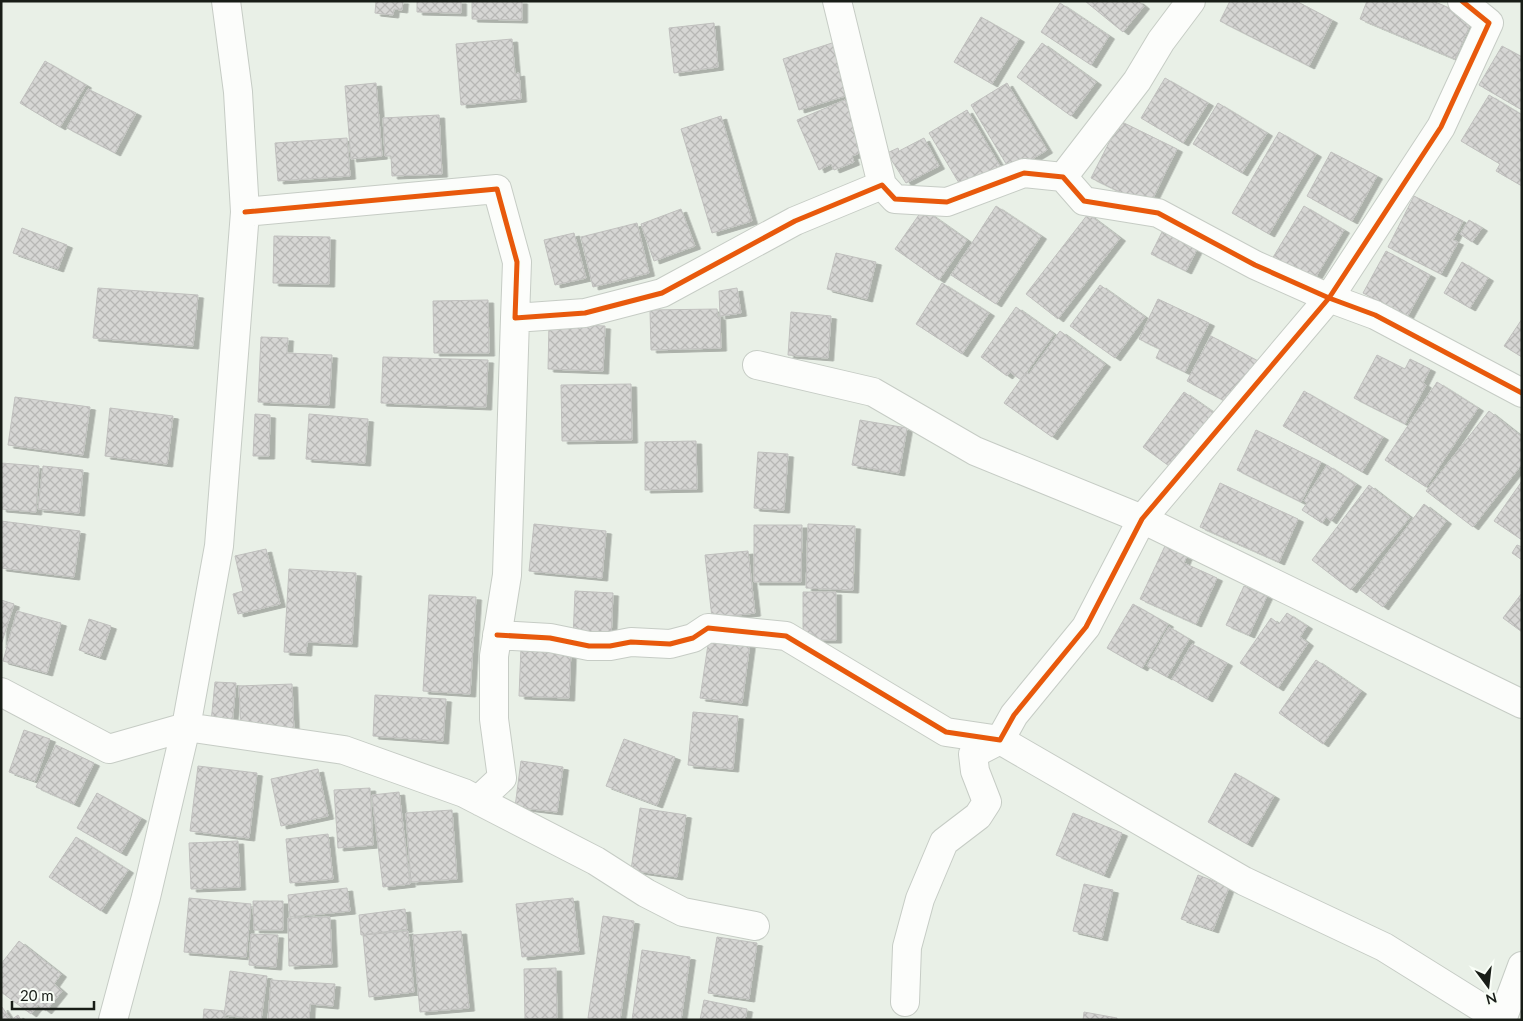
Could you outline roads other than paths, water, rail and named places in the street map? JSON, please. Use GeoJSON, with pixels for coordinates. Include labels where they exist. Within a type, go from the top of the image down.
{"type":"FeatureCollection","features":[{"type":"Feature","properties":{"kind":"street"},"geometry":{"type":"LineString","coordinates":[[113,1020],[146,897],[186,727],[219,546],[245,212],[238,92],[231,27],[226,1]]}},
{"type":"Feature","properties":{"kind":"street"},"geometry":{"type":"LineString","coordinates":[[837,1],[882,185],[895,199],[947,202],[1024,173],[1063,177],[1084,201],[1158,213],[1255,265],[1329,298],[1375,315],[1522,394]]}},
{"type":"Feature","properties":{"kind":"street"},"geometry":{"type":"LineString","coordinates":[[1063,177],[1137,81],[1161,41],[1192,1]]}},
{"type":"Feature","properties":{"kind":"street"},"geometry":{"type":"LineString","coordinates":[[905,1002],[907,947],[920,899],[944,842],[978,816],[986,802],[975,771],[973,754],[1000,740],[1014,715],[1086,627],[1142,519],[1329,298],[1441,127],[1489,23],[1462,1]]}},
{"type":"Feature","properties":{"kind":"street"},"geometry":{"type":"LineString","coordinates":[[515,318],[585,313],[662,293],[795,221],[882,185]]}},
{"type":"Feature","properties":{"kind":"street"},"geometry":{"type":"LineString","coordinates":[[245,212],[497,189],[517,262],[507,575],[494,656],[494,719],[502,778],[486,793],[481,802]]}},
{"type":"Feature","properties":{"kind":"street"},"geometry":{"type":"LineString","coordinates":[[757,365],[873,392],[974,451],[1142,519],[1522,704]]}},
{"type":"Feature","properties":{"kind":"street"},"geometry":{"type":"LineString","coordinates":[[497,635],[550,638],[589,646],[610,646],[631,642],[670,644],[693,638],[708,628],[786,636],[946,732],[1000,740],[1244,881],[1384,947],[1501,1020],[1522,966]]}},
{"type":"Feature","properties":{"kind":"street"},"geometry":{"type":"LineString","coordinates":[[1,692],[109,749],[186,727],[344,750],[464,793],[596,861],[646,893],[683,912],[755,926]]}}]}
